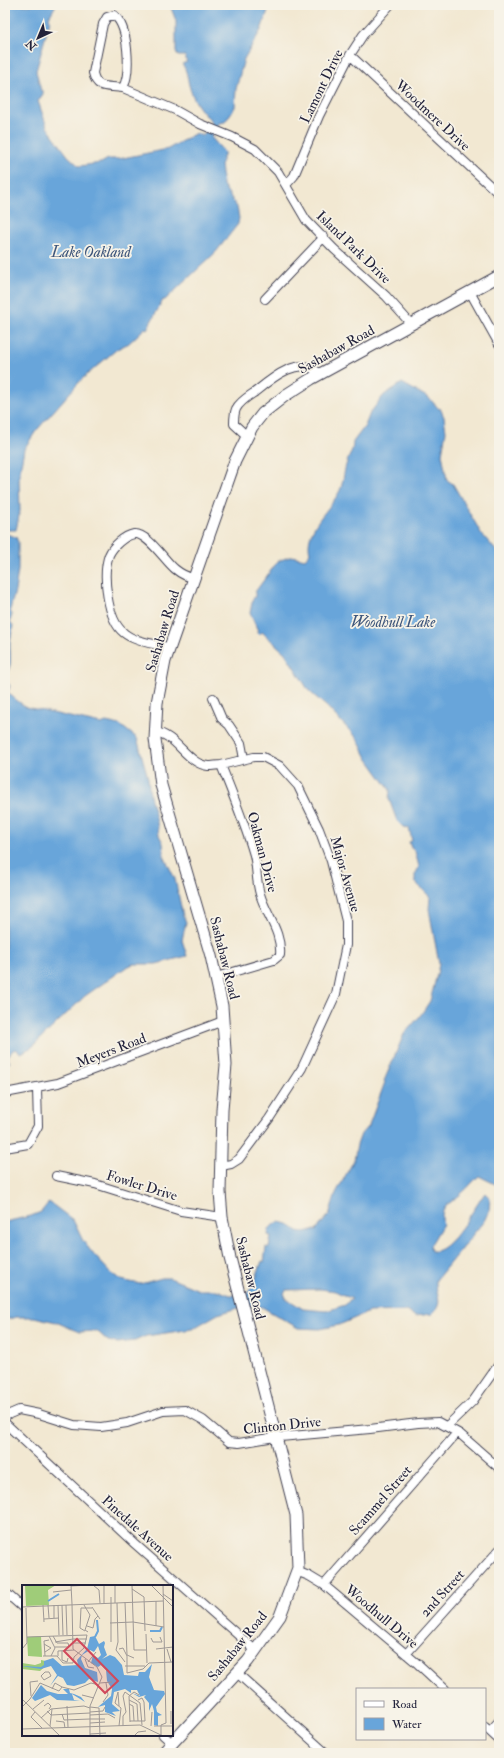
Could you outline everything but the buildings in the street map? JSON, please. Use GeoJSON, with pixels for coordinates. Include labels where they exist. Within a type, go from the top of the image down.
{"type":"FeatureCollection","features":[{"type":"Feature","properties":{"kind":"street","name":"Lamont Drive"},"geometry":{"type":"LineString","coordinates":[[286,185],[294,176],[325,104],[350,55],[364,35],[390,5]]}},
{"type":"Feature","properties":{"kind":"street","name":"Island Park Drive"},"geometry":{"type":"LineString","coordinates":[[123,88],[128,75],[126,38],[120,21],[114,15],[107,17],[103,24],[93,73],[95,81],[106,87],[123,88],[175,110],[200,124],[232,137],[255,149],[278,172],[306,220],[334,249],[386,296],[411,324]]}},
{"type":"Feature","properties":{"kind":"street","name":"Woodmere Drive"},"geometry":{"type":"LineString","coordinates":[[350,55],[499,194]]}},
{"type":"Feature","properties":{"kind":"street"},"geometry":{"type":"LineString","coordinates":[[265,299],[324,237]]}},
{"type":"Feature","properties":{"kind":"street","name":"Sashabaw Road"},"geometry":{"type":"LineString","coordinates":[[163,1753],[236,1673],[280,1616],[296,1571],[296,1515],[230,1258],[222,1217],[222,1110],[226,1065],[223,1041],[224,1021],[216,977],[161,786],[155,732],[157,703],[165,661],[235,461],[247,436],[263,413],[320,374],[499,276]]}},
{"type":"Feature","properties":{"kind":"street"},"geometry":{"type":"LineString","coordinates":[[470,292],[499,344]]}},
{"type":"Feature","properties":{"kind":"street"},"geometry":{"type":"LineString","coordinates":[[247,436],[234,424],[236,409],[242,402],[272,378],[286,370],[299,366],[308,366],[315,368],[320,374]]}},
{"type":"Feature","properties":{"kind":"street"},"geometry":{"type":"LineString","coordinates":[[170,648],[131,638],[122,632],[115,622],[110,609],[107,590],[106,570],[109,556],[117,544],[134,534],[141,535],[150,542],[174,569],[188,577],[194,578]]}},
{"type":"Feature","properties":{"kind":"street"},"geometry":{"type":"LineString","coordinates":[[213,698],[222,720],[229,725],[241,743],[244,759]]}},
{"type":"Feature","properties":{"kind":"street"},"geometry":{"type":"LineString","coordinates":[[155,732],[167,734],[197,761],[208,766],[221,765]]}},
{"type":"Feature","properties":{"kind":"street","name":"Major Avenue"},"geometry":{"type":"LineString","coordinates":[[221,765],[254,757],[263,757],[280,766],[298,786],[319,829],[331,861],[346,921],[346,945],[336,994],[302,1068],[269,1119],[239,1159],[232,1164],[221,1166]]}},
{"type":"Feature","properties":{"kind":"street","name":"Oakman Drive"},"geometry":{"type":"LineString","coordinates":[[216,977],[274,960],[280,955],[279,938],[260,894],[254,857],[248,837],[221,765]]}},
{"type":"Feature","properties":{"kind":"street","name":"Meyers Road"},"geometry":{"type":"LineString","coordinates":[[5,1093],[37,1088],[75,1078],[224,1021]]}},
{"type":"Feature","properties":{"kind":"street"},"geometry":{"type":"LineString","coordinates":[[5,1148],[28,1144],[38,1126],[37,1088]]}},
{"type":"Feature","properties":{"kind":"street","name":"Fowler Drive"},"geometry":{"type":"LineString","coordinates":[[56,1176],[95,1184],[181,1211],[222,1217]]}},
{"type":"Feature","properties":{"kind":"street"},"geometry":{"type":"LineString","coordinates":[[499,1364],[473,1401],[447,1426],[499,1468]]}},
{"type":"Feature","properties":{"kind":"street","name":"Clinton Drive"},"geometry":{"type":"LineString","coordinates":[[5,1416],[19,1410],[39,1414],[74,1425],[101,1427],[127,1423],[163,1411],[185,1410],[202,1420],[229,1442],[239,1443],[418,1423],[438,1422],[447,1426]]}},
{"type":"Feature","properties":{"kind":"street","name":"Pinedale Avenue"},"geometry":{"type":"LineString","coordinates":[[5,1423],[135,1544],[255,1650]]}},
{"type":"Feature","properties":{"kind":"street","name":"Scammel Street"},"geometry":{"type":"LineString","coordinates":[[324,1585],[457,1433]]}},
{"type":"Feature","properties":{"kind":"street","name":"2nd Street"},"geometry":{"type":"LineString","coordinates":[[406,1654],[499,1550]]}},
{"type":"Feature","properties":{"kind":"street","name":"Woodhull Drive"},"geometry":{"type":"LineString","coordinates":[[296,1571],[309,1576],[324,1585],[444,1688]]}},
{"type":"Feature","properties":{"kind":"street"},"geometry":{"type":"LineString","coordinates":[[5,1592],[22,1607]]}},
{"type":"Feature","properties":{"kind":"street"},"geometry":{"type":"LineString","coordinates":[[236,1673],[326,1753]]}},
{"type":"Feature","properties":{"kind":"street"},"geometry":{"type":"LineString","coordinates":[[499,1721],[488,1729],[499,1740]]}},
{"type":"Feature","properties":{"kind":"street"},"geometry":{"type":"LineString","coordinates":[[164,1736],[172,1743]]}},
{"type":"Feature","properties":{"kind":"water","name":"Lake Oakland"},"geometry":{"type":"Polygon","coordinates":[[[5,5],[56,5],[49,17],[50,20],[36,71],[41,91],[43,91],[43,94],[38,101],[47,127],[68,156],[79,166],[101,163],[108,159],[118,159],[168,149],[196,133],[202,136],[211,125],[212,121],[198,105],[191,90],[186,71],[182,64],[187,62],[185,56],[178,56],[176,51],[176,21],[170,5],[270,5],[261,30],[244,59],[236,89],[235,107],[225,122],[219,123],[211,137],[224,152],[221,163],[223,185],[237,207],[239,218],[238,224],[216,252],[165,300],[163,300],[147,329],[145,328],[128,344],[117,349],[82,379],[36,431],[24,449],[19,476],[20,511],[16,530],[6,530],[6,534],[16,537],[18,542],[18,570],[10,610],[12,615],[10,621],[13,626],[10,642],[10,663],[8,672],[5,676],[5,5]]]}},
{"type":"Feature","properties":{"kind":"water","name":"Woodhull Lake"},"geometry":{"type":"Polygon","coordinates":[[[402,383],[429,398],[439,409],[440,408],[444,417],[446,431],[442,454],[447,480],[453,484],[481,533],[499,554],[499,1186],[479,1176],[447,1205],[442,1213],[443,1224],[430,1246],[431,1251],[438,1250],[453,1238],[485,1193],[490,1198],[489,1211],[484,1221],[436,1280],[439,1302],[436,1310],[432,1314],[415,1316],[406,1311],[369,1312],[339,1325],[320,1329],[298,1328],[262,1307],[242,1307],[218,1314],[192,1329],[146,1336],[135,1341],[118,1343],[108,1341],[97,1331],[79,1332],[56,1322],[34,1317],[17,1317],[5,1320],[5,1222],[41,1212],[49,1202],[73,1220],[83,1241],[94,1255],[111,1273],[121,1280],[140,1284],[162,1278],[170,1278],[199,1290],[217,1290],[230,1295],[241,1295],[249,1291],[253,1286],[262,1261],[264,1262],[266,1247],[269,1248],[271,1236],[268,1235],[269,1229],[274,1224],[280,1222],[288,1224],[298,1231],[303,1232],[316,1230],[329,1215],[336,1193],[354,1160],[361,1134],[369,1125],[385,1082],[384,1081],[404,1034],[420,1016],[430,1001],[439,964],[429,909],[430,897],[415,882],[415,875],[419,867],[415,851],[411,848],[409,842],[412,841],[409,828],[403,827],[397,821],[389,799],[390,790],[367,758],[357,738],[309,691],[285,653],[262,632],[259,635],[256,632],[258,631],[250,613],[255,592],[278,561],[292,556],[305,559],[310,553],[310,537],[313,529],[340,490],[353,442],[365,426],[370,413],[384,395],[402,383]],[[320,1289],[286,1290],[284,1293],[286,1298],[303,1309],[326,1311],[345,1305],[352,1299],[335,1291],[320,1289]]]}},
{"type":"Feature","properties":{"kind":"water"},"geometry":{"type":"Polygon","coordinates":[[[5,679],[10,686],[8,692],[26,707],[101,724],[106,722],[120,725],[137,738],[148,778],[150,796],[159,835],[163,843],[164,856],[175,879],[183,916],[186,922],[182,940],[187,956],[156,964],[133,964],[125,968],[85,996],[32,1047],[21,1053],[16,1049],[13,1050],[7,1057],[10,1062],[5,1065],[5,679]]]}}]}
